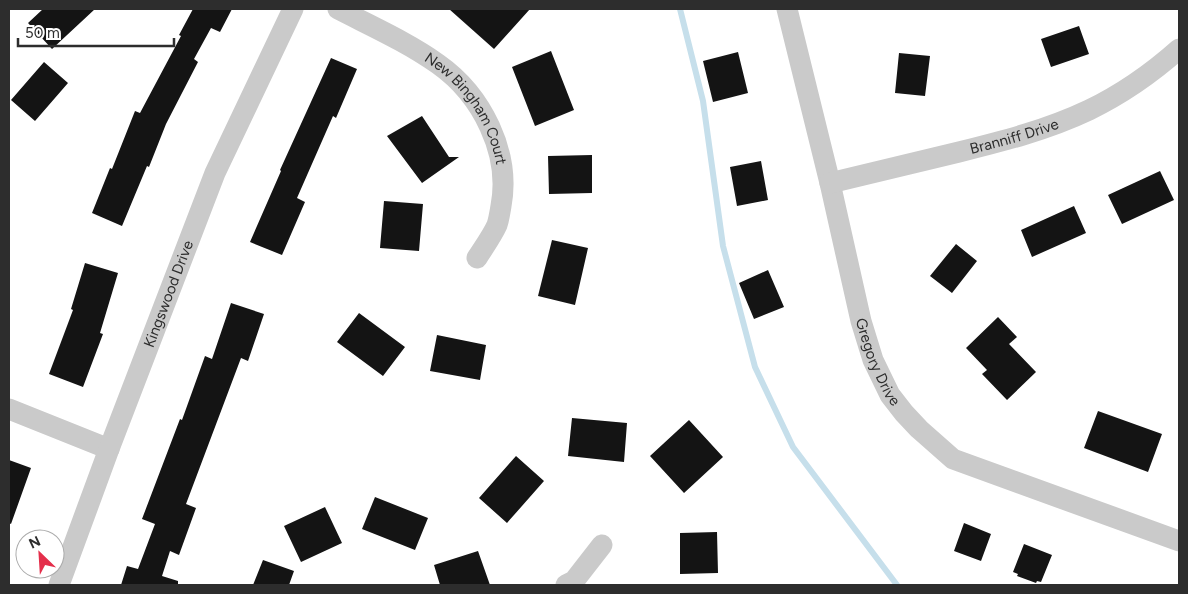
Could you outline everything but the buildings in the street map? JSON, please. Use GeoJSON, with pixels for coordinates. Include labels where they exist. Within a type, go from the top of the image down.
{"type":"FeatureCollection","features":[{"type":"Feature","properties":{"kind":"street","name":"Kingswood Drive"},"geometry":{"type":"LineString","coordinates":[[59,585],[215,173],[293,9]]}},
{"type":"Feature","properties":{"kind":"street","name":"New Bingham Court"},"geometry":{"type":"LineString","coordinates":[[338,9],[415,49],[438,64],[452,75],[470,95],[483,114],[495,136],[502,163],[504,190],[497,224],[477,258]]}},
{"type":"Feature","properties":{"kind":"street","name":"Gregory Drive"},"geometry":{"type":"LineString","coordinates":[[786,9],[830,183],[861,321],[873,360],[890,395],[919,429],[952,459],[1179,541]]}},
{"type":"Feature","properties":{"kind":"street","name":"Branniff Drive"},"geometry":{"type":"LineString","coordinates":[[830,183],[1033,132],[1066,120],[1090,110],[1130,88],[1179,49]]}},
{"type":"Feature","properties":{"kind":"street"},"geometry":{"type":"LineString","coordinates":[[9,409],[109,449]]}},
{"type":"Feature","properties":{"kind":"street"},"geometry":{"type":"LineString","coordinates":[[566,585],[574,580],[602,545]]}},
{"type":"Feature","properties":{"kind":"waterway"},"geometry":{"type":"LineString","coordinates":[[680,9],[703,101],[723,246],[755,367],[793,447],[897,585]]}}]}
